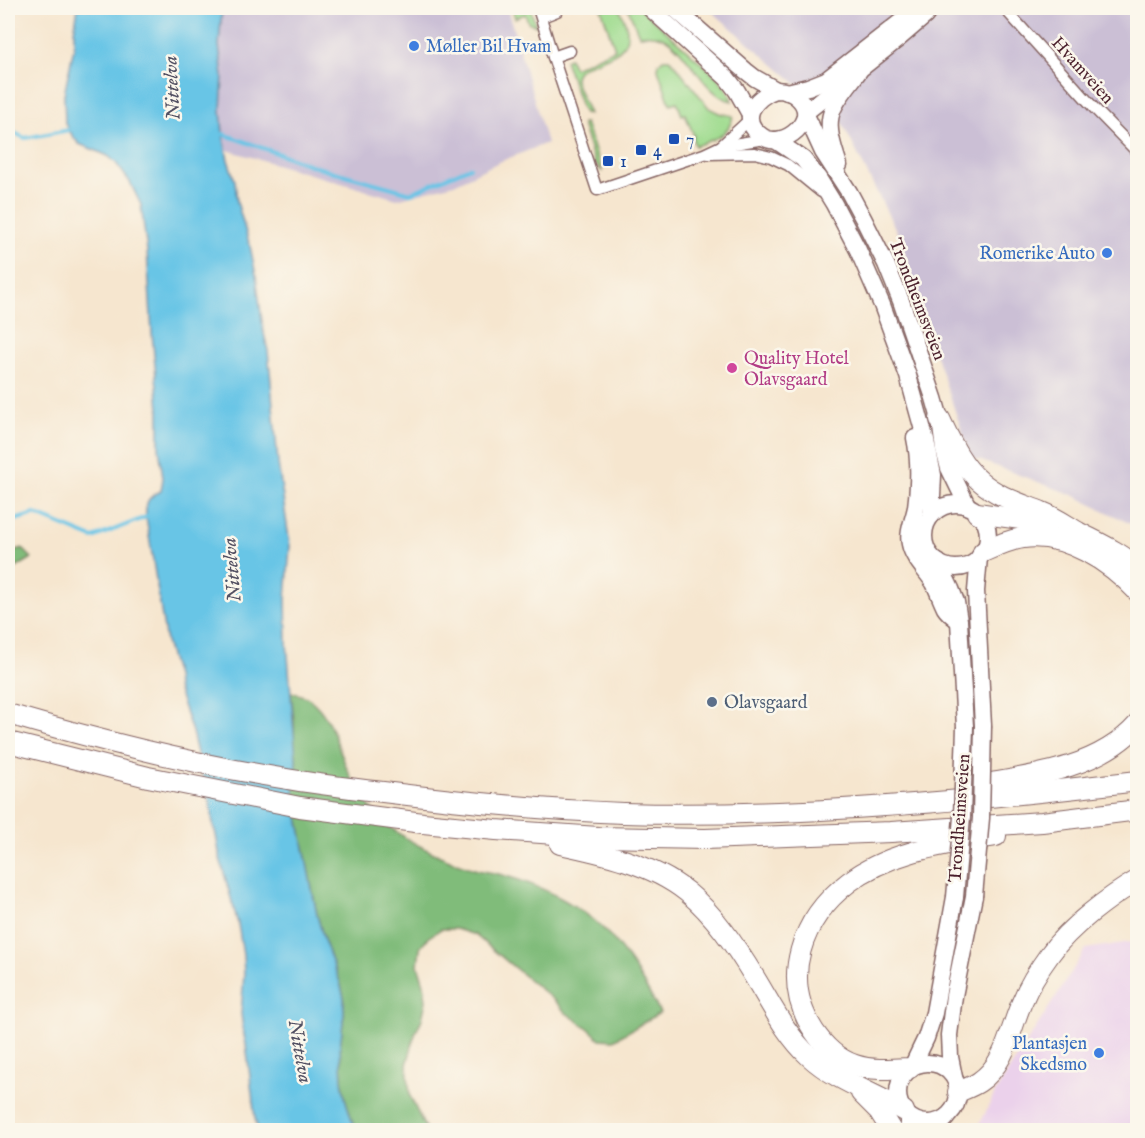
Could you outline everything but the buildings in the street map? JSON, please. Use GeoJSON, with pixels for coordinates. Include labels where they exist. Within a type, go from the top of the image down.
{"type":"FeatureCollection","features":[{"type":"Feature","properties":{"kind":"highway"},"geometry":{"type":"LineString","coordinates":[[940,419],[963,463],[981,482],[1004,497],[1044,513],[1110,548],[1137,568]]}},
{"type":"Feature","properties":{"kind":"highway"},"geometry":{"type":"LineString","coordinates":[[973,510],[1043,522],[1082,534]]}},
{"type":"Feature","properties":{"kind":"highway"},"geometry":{"type":"LineString","coordinates":[[981,555],[1015,540],[1050,539],[1080,549],[1102,561],[1119,573],[1137,592]]}},
{"type":"Feature","properties":{"kind":"highway"},"geometry":{"type":"LineString","coordinates":[[8,714],[82,736],[278,778],[426,798],[605,812],[704,813],[831,810],[1002,797],[1137,781]]}},
{"type":"Feature","properties":{"kind":"highway"},"geometry":{"type":"LineString","coordinates":[[831,810],[925,792],[1025,777],[1058,769],[1107,749],[1137,724]]}},
{"type":"Feature","properties":{"kind":"highway"},"geometry":{"type":"LineString","coordinates":[[8,742],[148,777],[300,807],[496,830],[598,837],[705,839],[869,833],[1042,822],[1137,810]]}},
{"type":"Feature","properties":{"kind":"highway"},"geometry":{"type":"LineString","coordinates":[[911,1068],[877,1069],[854,1064],[831,1051],[816,1034],[801,1005],[797,977],[798,957],[809,928],[825,904],[838,891],[863,872],[880,863],[919,850],[998,836],[1042,822]]}},
{"type":"Feature","properties":{"kind":"highway"},"geometry":{"type":"LineString","coordinates":[[496,830],[597,852],[654,872],[686,891],[733,943],[801,1048],[821,1065],[886,1100],[907,1119]]}},
{"type":"Feature","properties":{"kind":"highway"},"geometry":{"type":"LineString","coordinates":[[956,1085],[979,1082],[997,1064],[1022,1001],[1043,964],[1060,941],[1101,906],[1137,880]]}},
{"type":"Feature","properties":{"kind":"highway"},"geometry":{"type":"LineString","coordinates":[[850,1082],[879,1112],[891,1131]]}},
{"type":"Feature","properties":{"kind":"main road"},"geometry":{"type":"LineString","coordinates":[[650,8],[727,78],[737,91],[750,116],[753,128],[770,139],[783,138],[795,132],[806,114],[931,8]]}},
{"type":"Feature","properties":{"kind":"main road"},"geometry":{"type":"LineString","coordinates":[[674,8],[746,71],[766,85],[797,97],[802,102],[806,114]]}},
{"type":"Feature","properties":{"kind":"main road"},"geometry":{"type":"LineString","coordinates":[[750,116],[754,105],[767,93],[808,87],[826,80],[920,8]]}},
{"type":"Feature","properties":{"kind":"main road"},"geometry":{"type":"LineString","coordinates":[[849,192],[832,143],[829,115],[859,71]]}},
{"type":"Feature","properties":{"kind":"main road","name":"Trondheimsveien"},"geometry":{"type":"LineString","coordinates":[[806,114],[823,152],[849,192],[875,241],[901,301],[940,419],[949,468],[973,510]]}},
{"type":"Feature","properties":{"kind":"main road","name":"Trondheimsveien"},"geometry":{"type":"LineString","coordinates":[[770,139],[803,159],[818,178],[858,250],[882,305],[916,404],[926,441],[933,475],[931,516]]}},
{"type":"Feature","properties":{"kind":"main road"},"geometry":{"type":"LineString","coordinates":[[916,404],[913,429],[919,470],[909,538],[910,546],[936,587],[946,610],[959,621]]}},
{"type":"Feature","properties":{"kind":"main road"},"geometry":{"type":"LineString","coordinates":[[952,504],[960,504],[973,510],[982,518],[987,531],[987,539],[981,555],[974,562],[960,567],[945,566],[929,553],[925,541],[925,528],[931,516],[952,504]]}},
{"type":"Feature","properties":{"kind":"main road","name":"Trondheimsveien"},"geometry":{"type":"LineString","coordinates":[[956,1085],[950,1057],[949,1035],[952,1005],[974,896],[981,818],[983,726],[976,597],[981,555]]}},
{"type":"Feature","properties":{"kind":"main road","name":"Trondheimsveien"},"geometry":{"type":"LineString","coordinates":[[911,1068],[926,1038],[934,1013],[955,897],[962,817],[965,727],[959,621],[951,589],[939,562]]}},
{"type":"Feature","properties":{"kind":"main road"},"geometry":{"type":"LineString","coordinates":[[935,1131],[947,1117],[955,1106],[956,1085],[945,1068],[932,1063],[911,1068],[904,1074],[898,1088],[900,1104],[907,1119],[934,1123],[947,1117]]}},
{"type":"Feature","properties":{"kind":"street","name":"Hvamveien"},"geometry":{"type":"LineString","coordinates":[[1004,8],[1137,153]]}},
{"type":"Feature","properties":{"kind":"street"},"geometry":{"type":"LineString","coordinates":[[557,11],[540,12],[597,190],[722,146],[770,139]]}},
{"type":"Feature","properties":{"kind":"street"},"geometry":{"type":"LineString","coordinates":[[553,57],[570,51]]}},
{"type":"Feature","properties":{"kind":"street"},"geometry":{"type":"LineString","coordinates":[[722,146],[750,116]]}},
{"type":"Feature","properties":{"kind":"street"},"geometry":{"type":"LineString","coordinates":[[704,153],[755,153],[771,157],[788,165],[803,176],[834,204]]}},
{"type":"Feature","properties":{"kind":"shaded area"},"geometry":{"type":"Polygon","coordinates":[[[222,8],[507,8],[547,143],[499,162],[454,184],[397,199],[227,150],[221,110],[223,76],[219,45],[222,8]]]}},
{"type":"Feature","properties":{"kind":"shaded area"},"geometry":{"type":"Polygon","coordinates":[[[708,8],[1137,8],[1137,527],[1073,495],[971,457],[935,353],[900,238],[842,123],[708,8]]]}},
{"type":"Feature","properties":{"kind":"shaded area"},"geometry":{"type":"Polygon","coordinates":[[[1137,941],[1137,1130],[977,1130],[996,1091],[1086,949],[1137,941]]]}},
{"type":"Feature","properties":{"kind":"green space"},"geometry":{"type":"Polygon","coordinates":[[[512,8],[530,8],[536,26],[528,22],[525,14],[515,18],[512,8]]]}},
{"type":"Feature","properties":{"kind":"green space"},"geometry":{"type":"Polygon","coordinates":[[[601,8],[619,8],[627,30],[626,41],[621,49],[578,72],[575,81],[589,114],[582,110],[565,60],[569,58],[574,68],[615,49],[601,8]]]}},
{"type":"Feature","properties":{"kind":"green space"},"geometry":{"type":"Polygon","coordinates":[[[628,8],[640,8],[718,78],[732,101],[713,91],[672,43],[657,35],[639,35],[628,8]]]}},
{"type":"Feature","properties":{"kind":"green space"},"geometry":{"type":"Polygon","coordinates":[[[663,59],[669,59],[674,63],[709,108],[733,116],[724,133],[695,146],[692,137],[694,136],[685,114],[682,115],[677,102],[670,104],[658,69],[658,64],[663,59]]]}},
{"type":"Feature","properties":{"kind":"green space"},"geometry":{"type":"Polygon","coordinates":[[[585,123],[602,171],[595,164],[582,124],[585,123]]]}},
{"type":"Feature","properties":{"kind":"green space"},"geometry":{"type":"Polygon","coordinates":[[[22,548],[32,558],[8,573],[8,553],[22,548]]]}},
{"type":"Feature","properties":{"kind":"green space"},"geometry":{"type":"Polygon","coordinates":[[[291,692],[308,698],[324,715],[348,771],[369,806],[384,822],[398,833],[440,856],[461,865],[530,884],[553,894],[585,913],[615,941],[639,976],[660,1013],[614,1040],[600,1039],[475,935],[456,929],[441,929],[429,937],[420,948],[418,965],[426,1001],[407,1065],[410,1096],[426,1130],[355,1130],[342,1080],[340,1047],[344,998],[317,915],[294,796],[296,759],[291,692]]]}},
{"type":"Feature","properties":{"kind":"water","name":"Nittelva"},"geometry":{"type":"Polygon","coordinates":[[[78,8],[222,8],[219,45],[223,76],[221,110],[223,134],[235,181],[237,202],[256,275],[268,351],[278,463],[290,546],[286,599],[296,759],[294,796],[317,915],[344,998],[340,1047],[342,1080],[355,1130],[258,1130],[255,1118],[241,1014],[244,974],[238,924],[220,858],[210,803],[192,732],[177,687],[166,642],[146,517],[147,504],[153,495],[161,491],[163,478],[159,447],[159,409],[147,251],[141,205],[130,182],[116,163],[108,156],[79,144],[65,123],[64,95],[74,47],[78,8]]]}},
{"type":"Feature","properties":{"kind":"waterway"},"geometry":{"type":"LineString","coordinates":[[8,130],[25,138],[69,130]]}},
{"type":"Feature","properties":{"kind":"waterway"},"geometry":{"type":"LineString","coordinates":[[218,136],[223,134],[316,167],[411,193],[470,167]]}},
{"type":"Feature","properties":{"kind":"waterway"},"geometry":{"type":"LineString","coordinates":[[8,522],[35,514],[93,538],[149,517]]}},
{"type":"Feature","properties":{"kind":"place","name":"Møller Bil Hvam"},"geometry":{"type":"Point","coordinates":[414,46]}},
{"type":"Feature","properties":{"kind":"place","name":"7"},"geometry":{"type":"Point","coordinates":[674,139]}},
{"type":"Feature","properties":{"kind":"place","name":"4"},"geometry":{"type":"Point","coordinates":[641,150]}},
{"type":"Feature","properties":{"kind":"place","name":"1"},"geometry":{"type":"Point","coordinates":[608,161]}},
{"type":"Feature","properties":{"kind":"place","name":"Romerike Auto"},"geometry":{"type":"Point","coordinates":[1107,253]}},
{"type":"Feature","properties":{"kind":"place","name":"Quality Hotel Olavsgaard"},"geometry":{"type":"Point","coordinates":[732,368]}},
{"type":"Feature","properties":{"kind":"place","name":"Olavsgaard"},"geometry":{"type":"Point","coordinates":[712,702]}},
{"type":"Feature","properties":{"kind":"place","name":"Plantasjen Skedsmo"},"geometry":{"type":"Point","coordinates":[1099,1053]}}]}
